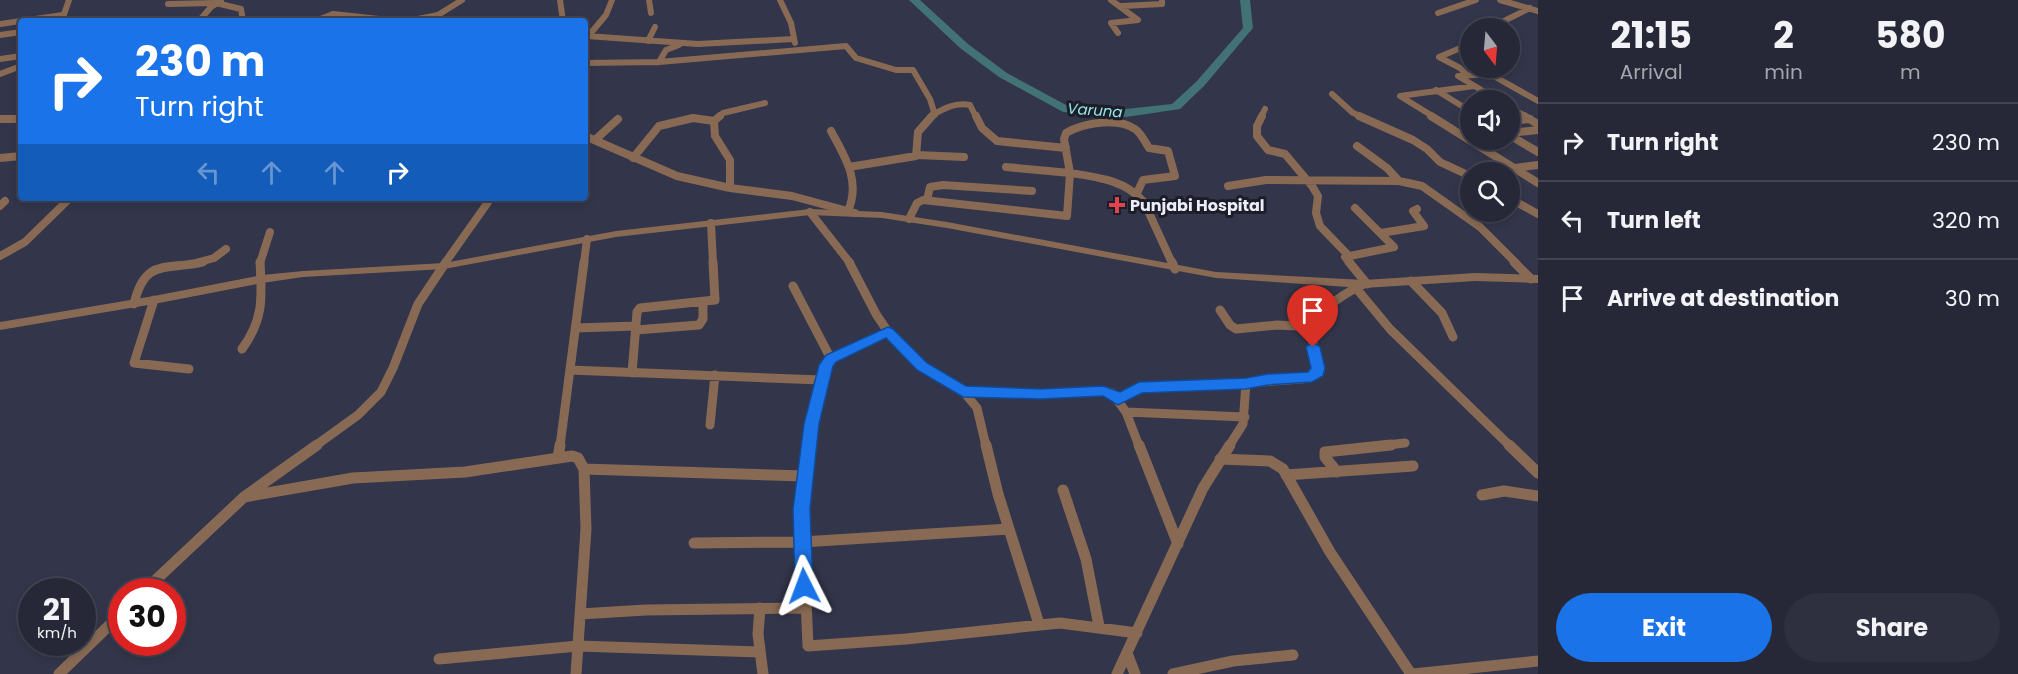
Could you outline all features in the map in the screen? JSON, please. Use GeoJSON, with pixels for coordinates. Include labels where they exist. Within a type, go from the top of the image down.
{"type":"FeatureCollection","features":[{"type":"Feature","properties":{"kind":"street"},"geometry":{"type":"LineString","coordinates":[[62,18],[69,0]]}},
{"type":"Feature","properties":{"kind":"street"},"geometry":{"type":"LineString","coordinates":[[423,18],[438,15],[462,0]]}},
{"type":"Feature","properties":{"kind":"street"},"geometry":{"type":"LineString","coordinates":[[560,0],[563,18]]}},
{"type":"Feature","properties":{"kind":"street"},"geometry":{"type":"LineString","coordinates":[[588,34],[606,15],[612,0]]}},
{"type":"Feature","properties":{"kind":"street"},"geometry":{"type":"LineString","coordinates":[[649,0],[651,13]]}},
{"type":"Feature","properties":{"kind":"street"},"geometry":{"type":"LineString","coordinates":[[780,0],[791,23],[793,39]]}},
{"type":"Feature","properties":{"kind":"street"},"geometry":{"type":"LineString","coordinates":[[1111,0],[1122,6],[1138,21],[1111,23],[1118,33]]}},
{"type":"Feature","properties":{"kind":"street"},"geometry":{"type":"LineString","coordinates":[[1122,6],[1162,4],[1162,0]]}},
{"type":"Feature","properties":{"kind":"street"},"geometry":{"type":"LineString","coordinates":[[1438,14],[1476,0]]}},
{"type":"Feature","properties":{"kind":"street"},"geometry":{"type":"LineString","coordinates":[[1500,0],[1538,11]]}},
{"type":"Feature","properties":{"kind":"street"},"geometry":{"type":"LineString","coordinates":[[202,18],[211,8],[223,1]]}},
{"type":"Feature","properties":{"kind":"street"},"geometry":{"type":"LineString","coordinates":[[168,4],[223,1],[242,9],[243,18]]}},
{"type":"Feature","properties":{"kind":"street"},"geometry":{"type":"LineString","coordinates":[[1510,18],[1530,8]]}},
{"type":"Feature","properties":{"kind":"street"},"geometry":{"type":"LineString","coordinates":[[323,18],[333,14],[370,18]]}},
{"type":"Feature","properties":{"kind":"street"},"geometry":{"type":"LineString","coordinates":[[0,24],[18,22]]}},
{"type":"Feature","properties":{"kind":"street"},"geometry":{"type":"LineString","coordinates":[[648,41],[655,27]]}},
{"type":"Feature","properties":{"kind":"street"},"geometry":{"type":"LineString","coordinates":[[0,34],[18,32]]}},
{"type":"Feature","properties":{"kind":"street"},"geometry":{"type":"LineString","coordinates":[[588,36],[684,44],[793,39],[805,49]]}},
{"type":"Feature","properties":{"kind":"street"},"geometry":{"type":"LineString","coordinates":[[659,62],[666,50],[684,44]]}},
{"type":"Feature","properties":{"kind":"street"},"geometry":{"type":"LineString","coordinates":[[588,63],[659,62],[846,46],[856,58],[896,70],[912,69],[930,99],[935,115]]}},
{"type":"Feature","properties":{"kind":"street"},"geometry":{"type":"LineString","coordinates":[[1460,48],[1439,57],[1460,68]]}},
{"type":"Feature","properties":{"kind":"street"},"geometry":{"type":"LineString","coordinates":[[0,59],[18,56]]}},
{"type":"Feature","properties":{"kind":"street"},"geometry":{"type":"LineString","coordinates":[[0,74],[18,67]]}},
{"type":"Feature","properties":{"kind":"street"},"geometry":{"type":"LineString","coordinates":[[1461,78],[1480,90]]}},
{"type":"Feature","properties":{"kind":"street"},"geometry":{"type":"LineString","coordinates":[[1498,78],[1538,101]]}},
{"type":"Feature","properties":{"kind":"street"},"geometry":{"type":"LineString","coordinates":[[1473,86],[1400,96],[1505,162]]}},
{"type":"Feature","properties":{"kind":"street"},"geometry":{"type":"LineString","coordinates":[[1436,90],[1460,105]]}},
{"type":"Feature","properties":{"kind":"street"},"geometry":{"type":"LineString","coordinates":[[1332,94],[1353,113],[1413,140],[1440,162],[1460,171]]}},
{"type":"Feature","properties":{"kind":"street"},"geometry":{"type":"LineString","coordinates":[[633,158],[659,126],[693,118],[714,121],[723,113],[765,103]]}},
{"type":"Feature","properties":{"kind":"street"},"geometry":{"type":"LineString","coordinates":[[916,155],[919,130],[935,115],[960,104],[967,104],[976,114],[982,128],[997,141],[1066,148]]}},
{"type":"Feature","properties":{"kind":"street"},"geometry":{"type":"LineString","coordinates":[[1265,110],[1257,126],[1257,136],[1268,150],[1285,154],[1308,180],[1318,196],[1316,213],[1320,226],[1347,254]]}},
{"type":"Feature","properties":{"kind":"street"},"geometry":{"type":"LineString","coordinates":[[1520,113],[1538,124]]}},
{"type":"Feature","properties":{"kind":"street"},"geometry":{"type":"LineString","coordinates":[[0,119],[18,119]]}},
{"type":"Feature","properties":{"kind":"street"},"geometry":{"type":"LineString","coordinates":[[595,140],[618,119]]}},
{"type":"Feature","properties":{"kind":"street"},"geometry":{"type":"LineString","coordinates":[[1520,120],[1530,119]]}},
{"type":"Feature","properties":{"kind":"street"},"geometry":{"type":"LineString","coordinates":[[714,121],[715,136],[730,160],[729,188]]}},
{"type":"Feature","properties":{"kind":"street"},"geometry":{"type":"LineString","coordinates":[[909,219],[919,201],[927,200],[1065,217],[1068,214],[1071,173],[1064,139],[1066,133],[1080,124],[1122,126],[1136,130],[1149,148],[1168,151],[1175,176],[1143,180],[1137,193]]}},
{"type":"Feature","properties":{"kind":"street"},"geometry":{"type":"LineString","coordinates":[[1520,132],[1538,130]]}},
{"type":"Feature","properties":{"kind":"street"},"geometry":{"type":"LineString","coordinates":[[831,131],[849,167],[855,186],[852,212]]}},
{"type":"Feature","properties":{"kind":"street"},"geometry":{"type":"LineString","coordinates":[[588,137],[677,176],[729,188],[792,196],[852,212]]}},
{"type":"Feature","properties":{"kind":"street"},"geometry":{"type":"LineString","coordinates":[[1520,141],[1538,152]]}},
{"type":"Feature","properties":{"kind":"street"},"geometry":{"type":"LineString","coordinates":[[1357,146],[1387,168],[1399,182]]}},
{"type":"Feature","properties":{"kind":"street"},"geometry":{"type":"LineString","coordinates":[[849,167],[916,155],[964,157]]}},
{"type":"Feature","properties":{"kind":"street"},"geometry":{"type":"LineString","coordinates":[[0,158],[18,156]]}},
{"type":"Feature","properties":{"kind":"street"},"geometry":{"type":"LineString","coordinates":[[1520,167],[1538,165]]}},
{"type":"Feature","properties":{"kind":"street"},"geometry":{"type":"LineString","coordinates":[[1006,167],[1071,173],[1107,180],[1137,193],[1144,202],[1175,269]]}},
{"type":"Feature","properties":{"kind":"street"},"geometry":{"type":"LineString","coordinates":[[1520,171],[1538,183]]}},
{"type":"Feature","properties":{"kind":"street"},"geometry":{"type":"LineString","coordinates":[[1228,186],[1257,180],[1399,182],[1422,186],[1480,227],[1534,279]]}},
{"type":"Feature","properties":{"kind":"street"},"geometry":{"type":"LineString","coordinates":[[927,200],[930,187],[943,185],[1032,191]]}},
{"type":"Feature","properties":{"kind":"street"},"geometry":{"type":"LineString","coordinates":[[2,254],[26,242],[67,201]]}},
{"type":"Feature","properties":{"kind":"street"},"geometry":{"type":"LineString","coordinates":[[158,578],[244,497],[358,415],[372,402],[383,389],[391,372],[408,324],[418,304],[489,201]]}},
{"type":"Feature","properties":{"kind":"street"},"geometry":{"type":"LineString","coordinates":[[1520,204],[1538,214]]}},
{"type":"Feature","properties":{"kind":"street"},"geometry":{"type":"LineString","coordinates":[[1347,254],[1393,248],[1393,245],[1355,208]]}},
{"type":"Feature","properties":{"kind":"street"},"geometry":{"type":"LineString","coordinates":[[1381,233],[1424,226],[1414,214],[1413,211],[1417,208]]}},
{"type":"Feature","properties":{"kind":"street"},"geometry":{"type":"LineString","coordinates":[[0,326],[262,279],[303,274],[444,266],[588,239],[810,212],[852,212],[909,219],[1058,245],[1175,269],[1259,279],[1362,286],[1475,277],[1534,279]]}},
{"type":"Feature","properties":{"kind":"street"},"geometry":{"type":"LineString","coordinates":[[810,212],[849,261],[888,332],[922,367],[963,391],[977,408],[998,494],[1039,624]]}},
{"type":"Feature","properties":{"kind":"street"},"geometry":{"type":"LineString","coordinates":[[632,373],[637,312],[640,308],[710,302],[716,297],[711,223]]}},
{"type":"Feature","properties":{"kind":"street"},"geometry":{"type":"LineString","coordinates":[[242,349],[255,331],[262,294],[260,260],[270,232]]}},
{"type":"Feature","properties":{"kind":"street"},"geometry":{"type":"LineString","coordinates":[[558,458],[588,239]]}},
{"type":"Feature","properties":{"kind":"street"},"geometry":{"type":"LineString","coordinates":[[134,303],[136,286],[150,272],[172,265],[206,262],[220,256],[226,249]]}},
{"type":"Feature","properties":{"kind":"street"},"geometry":{"type":"LineString","coordinates":[[1347,254],[1344,256],[1378,317],[1538,473]]}},
{"type":"Feature","properties":{"kind":"street"},"geometry":{"type":"LineString","coordinates":[[1411,281],[1440,309],[1452,327],[1454,336]]}},
{"type":"Feature","properties":{"kind":"street"},"geometry":{"type":"LineString","coordinates":[[793,286],[831,359]]}},
{"type":"Feature","properties":{"kind":"street"},"geometry":{"type":"LineString","coordinates":[[1118,399],[1139,388],[1246,383],[1268,379],[1304,379],[1318,373],[1313,347],[1315,327],[1324,308],[1332,301],[1362,286]]}},
{"type":"Feature","properties":{"kind":"street"},"geometry":{"type":"LineString","coordinates":[[154,300],[134,363],[189,369]]}},
{"type":"Feature","properties":{"kind":"street"},"geometry":{"type":"LineString","coordinates":[[576,328],[699,325],[703,319],[703,303]]}},
{"type":"Feature","properties":{"kind":"street"},"geometry":{"type":"LineString","coordinates":[[1220,310],[1230,325],[1236,329],[1277,325],[1315,327]]}},
{"type":"Feature","properties":{"kind":"street"},"geometry":{"type":"LineString","coordinates":[[888,332],[831,359],[821,380],[805,476],[802,542],[807,643],[812,648],[1060,623],[1099,626],[1137,633]]}},
{"type":"Feature","properties":{"kind":"street"},"geometry":{"type":"LineString","coordinates":[[570,370],[821,380]]}},
{"type":"Feature","properties":{"kind":"street"},"geometry":{"type":"LineString","coordinates":[[710,425],[715,375]]}},
{"type":"Feature","properties":{"kind":"street"},"geometry":{"type":"LineString","coordinates":[[1117,674],[1203,488],[1239,432],[1245,417],[1243,389],[1246,383]]}},
{"type":"Feature","properties":{"kind":"street"},"geometry":{"type":"LineString","coordinates":[[963,391],[1041,394],[1103,391],[1112,393],[1126,412],[1178,544]]}},
{"type":"Feature","properties":{"kind":"street"},"geometry":{"type":"LineString","coordinates":[[1126,412],[1245,417]]}},
{"type":"Feature","properties":{"kind":"street"},"geometry":{"type":"LineString","coordinates":[[1337,472],[1325,456],[1325,452],[1405,443]]}},
{"type":"Feature","properties":{"kind":"street"},"geometry":{"type":"LineString","coordinates":[[244,497],[353,478],[465,472],[558,458],[578,458],[584,469],[586,528],[576,674]]}},
{"type":"Feature","properties":{"kind":"street"},"geometry":{"type":"LineString","coordinates":[[1220,459],[1277,463],[1330,552],[1412,674],[1538,661]]}},
{"type":"Feature","properties":{"kind":"street"},"geometry":{"type":"LineString","coordinates":[[1286,475],[1413,466]]}},
{"type":"Feature","properties":{"kind":"street"},"geometry":{"type":"LineString","coordinates":[[584,469],[805,476]]}},
{"type":"Feature","properties":{"kind":"street"},"geometry":{"type":"LineString","coordinates":[[1063,490],[1086,559],[1099,626]]}},
{"type":"Feature","properties":{"kind":"street"},"geometry":{"type":"LineString","coordinates":[[1482,495],[1504,491],[1538,496]]}},
{"type":"Feature","properties":{"kind":"street"},"geometry":{"type":"LineString","coordinates":[[694,543],[802,542],[1009,528]]}},
{"type":"Feature","properties":{"kind":"street"},"geometry":{"type":"LineString","coordinates":[[760,608],[759,652],[763,674]]}},
{"type":"Feature","properties":{"kind":"street"},"geometry":{"type":"LineString","coordinates":[[580,614],[646,610],[806,608]]}},
{"type":"Feature","properties":{"kind":"street"},"geometry":{"type":"LineString","coordinates":[[59,674],[108,627]]}},
{"type":"Feature","properties":{"kind":"street"},"geometry":{"type":"LineString","coordinates":[[439,658],[578,646],[759,652]]}},
{"type":"Feature","properties":{"kind":"street"},"geometry":{"type":"LineString","coordinates":[[1127,653],[1135,674]]}},
{"type":"Feature","properties":{"kind":"street"},"geometry":{"type":"LineString","coordinates":[[1173,674],[1241,659],[1293,655]]}},
{"type":"Feature","properties":{"kind":"waterway","name":"Varuna"},"geometry":{"type":"LineString","coordinates":[[914,0],[964,46],[1003,75],[1063,108],[1126,113],[1176,107],[1200,84],[1248,28],[1245,0]]}},
{"type":"Feature","properties":{"kind":"place","name":"Punjabi Hospital"},"geometry":{"type":"Point","coordinates":[1117,205]}},
{"type":"Feature","properties":{"kind":"route"},"geometry":{"type":"LineString","coordinates":[[804,586],[802,509],[807,452],[826,365],[831,359],[844,352],[888,332],[922,367],[963,391],[1017,394],[1103,391],[1112,393],[1118,399],[1139,388],[1312,377],[1318,373],[1313,347]]}}]}
